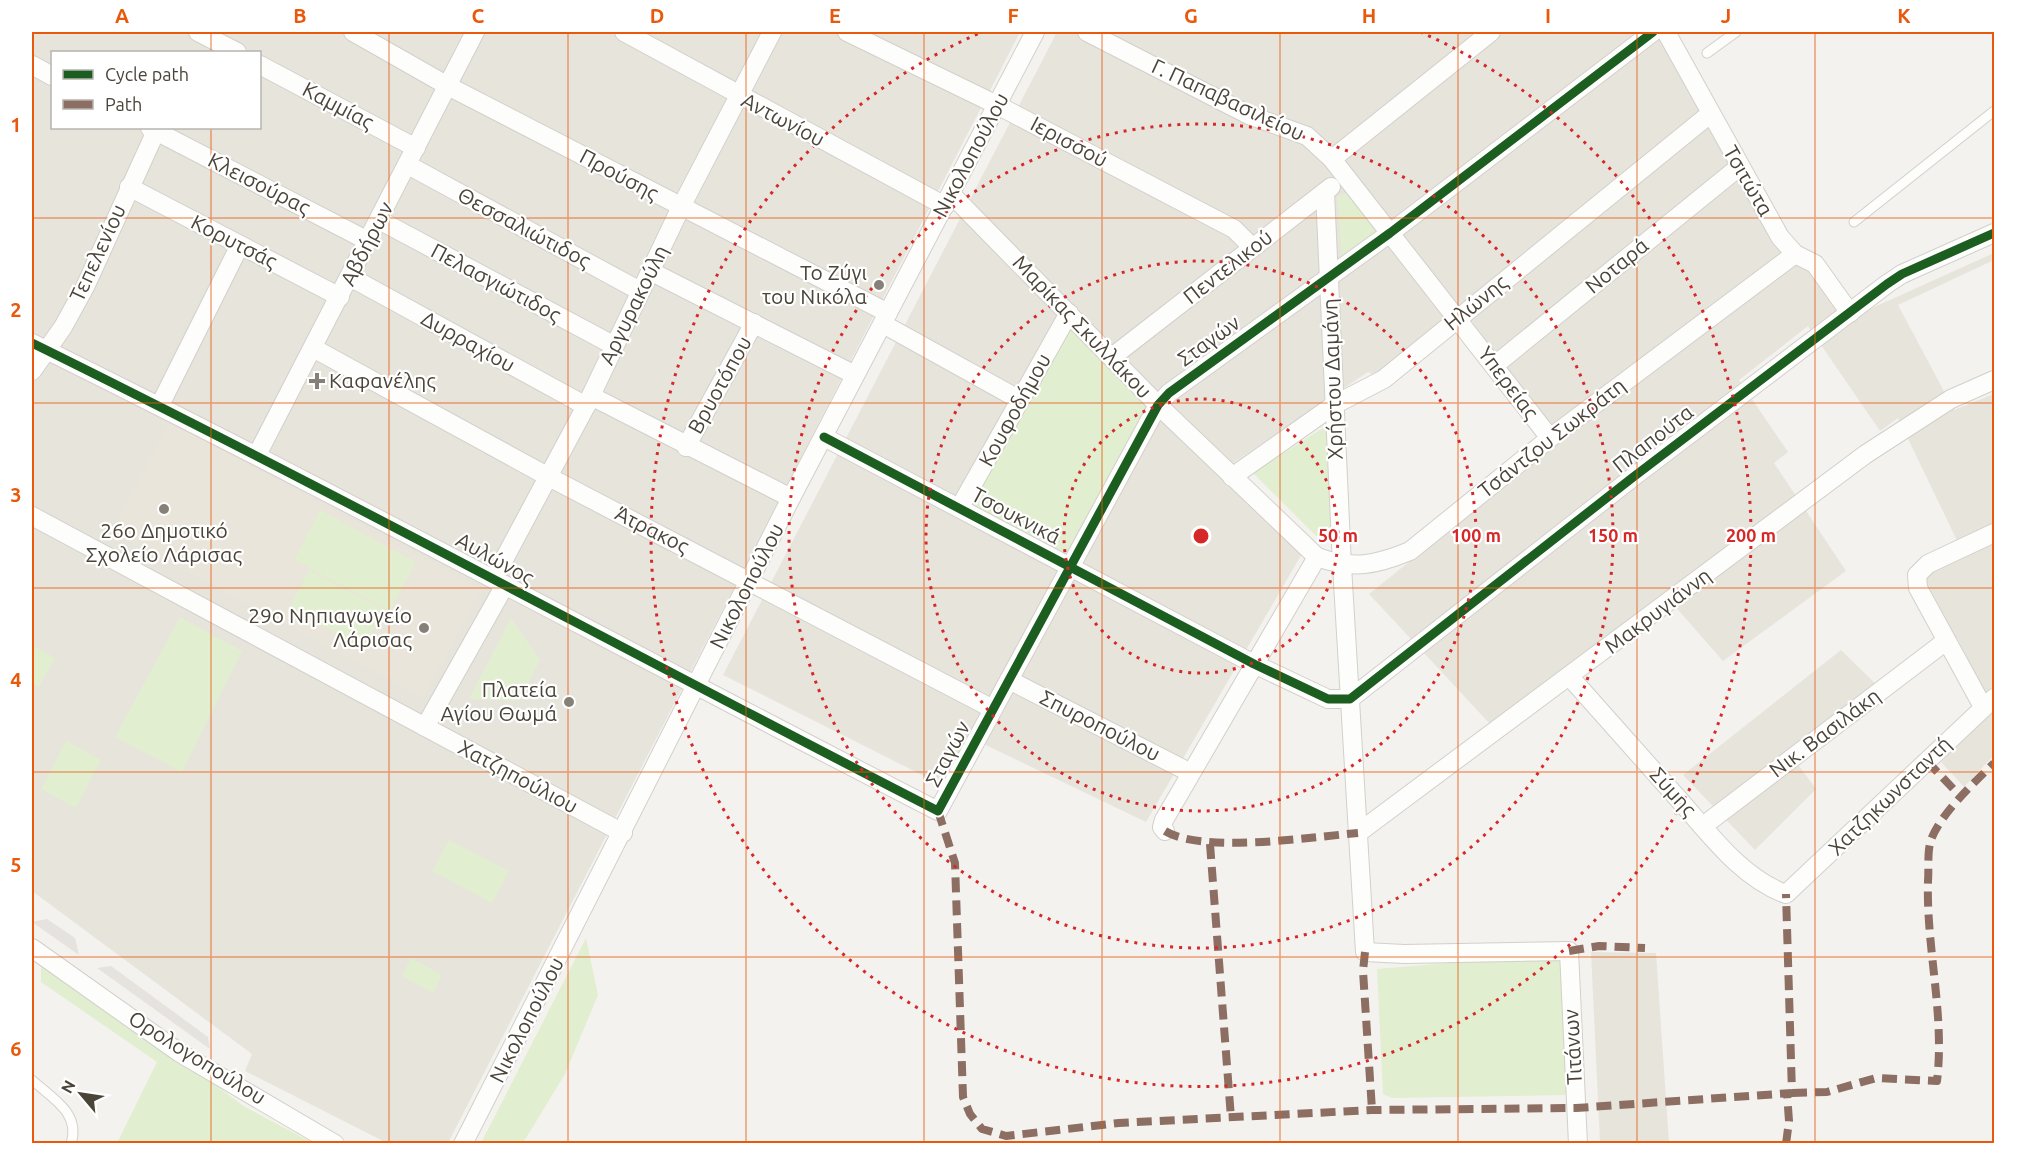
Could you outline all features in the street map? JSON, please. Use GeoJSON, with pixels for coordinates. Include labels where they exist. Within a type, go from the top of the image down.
{"type":"FeatureCollection","features":[{"type":"Feature","properties":{"kind":"street"},"geometry":{"type":"LineString","coordinates":[[198,32],[235,51]]}},
{"type":"Feature","properties":{"kind":"street","name":"Προύσης"},"geometry":{"type":"LineString","coordinates":[[353,32],[448,86],[681,207],[885,319],[1020,400]]}},
{"type":"Feature","properties":{"kind":"street","name":"Αβδήρων"},"geometry":{"type":"LineString","coordinates":[[257,455],[475,32]]}},
{"type":"Feature","properties":{"kind":"street","name":"Αντωνίου"},"geometry":{"type":"LineString","coordinates":[[624,32],[738,96],[948,200]]}},
{"type":"Feature","properties":{"kind":"street","name":"Αργυρακούλη"},"geometry":{"type":"LineString","coordinates":[[425,727],[500,581],[547,476],[588,401],[681,207],[772,32]]}},
{"type":"Feature","properties":{"kind":"street","name":"Ιερισσού"},"geometry":{"type":"LineString","coordinates":[[847,32],[997,105],[1234,229],[1252,247]]}},
{"type":"Feature","properties":{"kind":"street","name":"Νικολοπούλου"},"geometry":{"type":"LineString","coordinates":[[464,1143],[791,498],[1035,32]]}},
{"type":"Feature","properties":{"kind":"street","name":"Γ. Παπαβασιλείου"},"geometry":{"type":"LineString","coordinates":[[1087,32],[1249,115],[1307,136],[1332,159]]}},
{"type":"Feature","properties":{"kind":"street"},"geometry":{"type":"LineString","coordinates":[[1332,159],[1491,32]]}},
{"type":"Feature","properties":{"kind":"street","name":"Σταγών"},"geometry":{"type":"LineString","coordinates":[[938,811],[1158,405],[1177,387],[1390,233],[1653,32]]}},
{"type":"Feature","properties":{"kind":"street","name":"Τσιτώτα"},"geometry":{"type":"LineString","coordinates":[[1666,32],[1739,167],[1780,237],[1795,254],[1815,264],[1850,314]]}},
{"type":"Feature","properties":{"kind":"street"},"geometry":{"type":"LineString","coordinates":[[32,65],[51,75]]}},
{"type":"Feature","properties":{"kind":"street","name":"Καμμίας"},"geometry":{"type":"LineString","coordinates":[[261,66],[412,157]]}},
{"type":"Feature","properties":{"kind":"street","name":"Ηλώνης"},"geometry":{"type":"LineString","coordinates":[[1232,477],[1334,405],[1384,379],[1710,114]]}},
{"type":"Feature","properties":{"kind":"street","name":"Τεπελενίου"},"geometry":{"type":"LineString","coordinates":[[32,371],[38,347],[63,327],[85,287],[153,129]]}},
{"type":"Feature","properties":{"kind":"street","name":"Κλεισούρας"},"geometry":{"type":"LineString","coordinates":[[153,129],[368,241]]}},
{"type":"Feature","properties":{"kind":"street","name":"Θεσσαλιώτιδος"},"geometry":{"type":"LineString","coordinates":[[412,157],[640,291]]}},
{"type":"Feature","properties":{"kind":"street","name":"Υπερείας"},"geometry":{"type":"LineString","coordinates":[[1332,159],[1458,317],[1550,438]]}},
{"type":"Feature","properties":{"kind":"street","name":"Νοταρά"},"geometry":{"type":"LineString","coordinates":[[1495,365],[1739,167]]}},
{"type":"Feature","properties":{"kind":"street","name":"Πεντελικού"},"geometry":{"type":"LineString","coordinates":[[1112,357],[1344,176]]}},
{"type":"Feature","properties":{"kind":"street","name":"Κορυτσάς"},"geometry":{"type":"LineString","coordinates":[[129,188],[340,297]]}},
{"type":"Feature","properties":{"kind":"street","name":"Χρήστου Δαμάνη"},"geometry":{"type":"LineString","coordinates":[[1325,192],[1342,566],[1365,952],[1404,954],[1569,951]]}},
{"type":"Feature","properties":{"kind":"street","name":"Μαρίκας Σκυλλάκου"},"geometry":{"type":"LineString","coordinates":[[948,200],[1070,313],[1158,405],[1317,557]]}},
{"type":"Feature","properties":{"kind":"street","name":"Πελασγιώτιδος"},"geometry":{"type":"LineString","coordinates":[[379,220],[613,345]]}},
{"type":"Feature","properties":{"kind":"street","name":"Πλαπούτα"},"geometry":{"type":"LineString","coordinates":[[1350,699],[1713,415],[1902,274],[1995,233]]}},
{"type":"Feature","properties":{"kind":"street"},"geometry":{"type":"LineString","coordinates":[[160,405],[240,245]]}},
{"type":"Feature","properties":{"kind":"street","name":"Τσάντζου Σωκράτη"},"geometry":{"type":"LineString","coordinates":[[1317,557],[1342,566],[1388,560],[1410,550],[1550,438],[1795,254]]}},
{"type":"Feature","properties":{"kind":"street"},"geometry":{"type":"LineString","coordinates":[[650,271],[855,375]]}},
{"type":"Feature","properties":{"kind":"street","name":"Δυρραχίου"},"geometry":{"type":"LineString","coordinates":[[350,277],[588,401],[791,498]]}},
{"type":"Feature","properties":{"kind":"street","name":"Κουφοδήμου"},"geometry":{"type":"LineString","coordinates":[[960,507],[1070,313]]}},
{"type":"Feature","properties":{"kind":"street","name":"Βρυοτόπου"},"geometry":{"type":"LineString","coordinates":[[686,447],[754,323]]}},
{"type":"Feature","properties":{"kind":"street","name":"Αυλώνος"},"geometry":{"type":"LineString","coordinates":[[38,347],[160,405],[257,455],[500,581],[695,687],[938,811]]}},
{"type":"Feature","properties":{"kind":"street","name":"Άτρακος"},"geometry":{"type":"LineString","coordinates":[[313,348],[547,476],[993,709]]}},
{"type":"Feature","properties":{"kind":"street","name":"Μακρυγιάννη"},"geometry":{"type":"LineString","coordinates":[[1358,833],[1906,426],[1951,399],[1995,380]]}},
{"type":"Feature","properties":{"kind":"street","name":"Τσουκνικά"},"geometry":{"type":"LineString","coordinates":[[824,437],[1254,664],[1328,699],[1350,699]]}},
{"type":"Feature","properties":{"kind":"street","name":"Χατζηπούλιου"},"geometry":{"type":"LineString","coordinates":[[32,516],[623,833]]}},
{"type":"Feature","properties":{"kind":"street"},"geometry":{"type":"LineString","coordinates":[[1989,702],[1946,641],[1918,588],[1917,575],[1928,564],[1995,533]]}},
{"type":"Feature","properties":{"kind":"street"},"geometry":{"type":"LineString","coordinates":[[1165,831],[1162,827],[1164,820],[1317,557]]}},
{"type":"Feature","properties":{"kind":"street","name":"Νικ. Βασιλάκη"},"geometry":{"type":"LineString","coordinates":[[1703,826],[1946,641]]}},
{"type":"Feature","properties":{"kind":"street","name":"Σύμης"},"geometry":{"type":"LineString","coordinates":[[1570,676],[1703,826],[1753,877],[1769,888],[1786,894]]}},
{"type":"Feature","properties":{"kind":"street","name":"Σπυροπούλου"},"geometry":{"type":"LineString","coordinates":[[1009,680],[1191,773]]}},
{"type":"Feature","properties":{"kind":"street","name":"Χατζηκωνσταντή"},"geometry":{"type":"LineString","coordinates":[[1786,894],[1989,702]]}},
{"type":"Feature","properties":{"kind":"street","name":"Ορολογοπούλου"},"geometry":{"type":"LineString","coordinates":[[32,948],[180,1053],[335,1143]]}},
{"type":"Feature","properties":{"kind":"street","name":"Τιτάνων"},"geometry":{"type":"LineString","coordinates":[[1569,951],[1578,1143]]}},
{"type":"Feature","properties":{"kind":"lane"},"geometry":{"type":"LineString","coordinates":[[1707,53],[1736,32]]}},
{"type":"Feature","properties":{"kind":"lane"},"geometry":{"type":"LineString","coordinates":[[1854,222],[1995,111]]}},
{"type":"Feature","properties":{"kind":"lane"},"geometry":{"type":"LineString","coordinates":[[32,1080],[70,1114],[75,1127],[71,1143]]}},
{"type":"Feature","properties":{"kind":"shaded area"},"geometry":{"type":"Polygon","coordinates":[[[32,32],[1020,32],[448,1143],[387,1143],[245,1071],[252,1054],[32,891],[32,32]]]}},
{"type":"Feature","properties":{"kind":"shaded area"},"geometry":{"type":"Polygon","coordinates":[[[1057,32],[1659,32],[1796,258],[1859,314],[1994,253],[1994,260],[1898,305],[1954,410],[1994,394],[1994,709],[1957,638],[1788,751],[1816,789],[1755,850],[1683,775],[1841,650],[1879,687],[1954,634],[1923,576],[1964,555],[1898,418],[1880,431],[1808,326],[1739,380],[1788,452],[1774,463],[1846,571],[1723,661],[1665,595],[1491,725],[1369,594],[1561,440],[1462,308],[1373,375],[1368,372],[1221,471],[1303,552],[1146,822],[969,737],[942,785],[723,675],[1057,32]]]}},
{"type":"Feature","properties":{"kind":"shaded area"},"geometry":{"type":"Polygon","coordinates":[[[169,422],[481,589],[423,697],[112,532],[169,422]]]}},
{"type":"Feature","properties":{"kind":"shaded area"},"geometry":{"type":"Polygon","coordinates":[[[1994,709],[1994,755],[1964,787],[1941,762],[1994,709]]]}},
{"type":"Feature","properties":{"kind":"shaded area"},"geometry":{"type":"Polygon","coordinates":[[[47,919],[75,938],[79,955],[32,922],[47,919]]]}},
{"type":"Feature","properties":{"kind":"shaded area"},"geometry":{"type":"Polygon","coordinates":[[[1591,952],[1656,953],[1669,1143],[1600,1143],[1591,952]]]}},
{"type":"Feature","properties":{"kind":"shaded area"},"geometry":{"type":"Polygon","coordinates":[[[111,966],[208,1037],[210,1049],[97,968],[111,966]]]}},
{"type":"Feature","properties":{"kind":"green space"},"geometry":{"type":"Polygon","coordinates":[[[1351,192],[1380,232],[1342,259],[1337,196],[1351,192]]]}},
{"type":"Feature","properties":{"kind":"green space"},"geometry":{"type":"Polygon","coordinates":[[[1071,330],[1144,404],[1144,411],[1068,549],[1059,552],[970,505],[1064,333],[1071,330]]]}},
{"type":"Feature","properties":{"kind":"green space"},"geometry":{"type":"Polygon","coordinates":[[[1329,424],[1335,535],[1316,536],[1253,473],[1329,424]]]}},
{"type":"Feature","properties":{"kind":"green space"},"geometry":{"type":"Polygon","coordinates":[[[320,510],[416,562],[390,611],[294,560],[320,510]]]}},
{"type":"Feature","properties":{"kind":"green space"},"geometry":{"type":"Polygon","coordinates":[[[309,570],[384,609],[364,648],[289,608],[309,570]]]}},
{"type":"Feature","properties":{"kind":"green space"},"geometry":{"type":"Polygon","coordinates":[[[180,617],[242,651],[182,772],[115,737],[180,617]]]}},
{"type":"Feature","properties":{"kind":"green space"},"geometry":{"type":"Polygon","coordinates":[[[511,618],[540,660],[519,701],[469,699],[511,618]]]}},
{"type":"Feature","properties":{"kind":"green space"},"geometry":{"type":"Polygon","coordinates":[[[32,645],[55,658],[39,687],[32,683],[32,645]]]}},
{"type":"Feature","properties":{"kind":"green space"},"geometry":{"type":"Polygon","coordinates":[[[66,741],[101,760],[76,808],[41,789],[66,741]]]}},
{"type":"Feature","properties":{"kind":"green space"},"geometry":{"type":"Polygon","coordinates":[[[449,840],[509,871],[492,903],[432,871],[449,840]]]}},
{"type":"Feature","properties":{"kind":"green space"},"geometry":{"type":"Polygon","coordinates":[[[586,938],[598,995],[565,1074],[523,1143],[481,1143],[586,938]]]}},
{"type":"Feature","properties":{"kind":"green space"},"geometry":{"type":"Polygon","coordinates":[[[1544,955],[1563,961],[1573,1091],[1565,1095],[1392,1098],[1383,1094],[1377,969],[1544,955]]]}},
{"type":"Feature","properties":{"kind":"green space"},"geometry":{"type":"Polygon","coordinates":[[[41,956],[245,1107],[313,1143],[117,1143],[157,1062],[41,982],[41,956]]]}},
{"type":"Feature","properties":{"kind":"green space"},"geometry":{"type":"Polygon","coordinates":[[[411,958],[442,975],[433,993],[402,976],[411,958]]]}},
{"type":"Feature","properties":{"kind":"marked path"},"geometry":{"type":"LineString","coordinates":[[1927,761],[1961,797]]}},
{"type":"Feature","properties":{"kind":"marked path"},"geometry":{"type":"LineString","coordinates":[[1792,1093],[1827,1092],[1876,1078],[1937,1081],[1939,1031],[1928,906],[1930,845],[1936,830],[1950,809],[1994,763]]}},
{"type":"Feature","properties":{"kind":"marked path"},"geometry":{"type":"LineString","coordinates":[[938,811],[955,863],[963,1097],[970,1114],[982,1129],[1006,1136],[1119,1123],[1372,1110],[1576,1108],[1792,1093],[1786,894]]}},
{"type":"Feature","properties":{"kind":"marked path"},"geometry":{"type":"LineString","coordinates":[[1165,831],[1182,838],[1230,843],[1358,833]]}},
{"type":"Feature","properties":{"kind":"marked path"},"geometry":{"type":"LineString","coordinates":[[1210,844],[1231,1118]]}},
{"type":"Feature","properties":{"kind":"marked path"},"geometry":{"type":"LineString","coordinates":[[1569,951],[1599,946],[1645,948]]}},
{"type":"Feature","properties":{"kind":"marked path"},"geometry":{"type":"LineString","coordinates":[[1365,952],[1363,971],[1372,1110]]}},
{"type":"Feature","properties":{"kind":"marked path"},"geometry":{"type":"LineString","coordinates":[[1786,1144],[1789,1121],[1787,1093]]}},
{"type":"Feature","properties":{"kind":"cycle path"},"geometry":{"type":"LineString","coordinates":[[32,343],[373,516],[938,811],[1158,405],[1169,393],[1390,233],[1653,32]]}},
{"type":"Feature","properties":{"kind":"cycle path"},"geometry":{"type":"LineString","coordinates":[[824,437],[1254,664],[1328,699],[1350,699],[1632,478],[1887,284],[1902,274],[1994,233]]}},
{"type":"Feature","properties":{"kind":"place","name":"Το Ζύγι του Νικόλα"},"geometry":{"type":"Point","coordinates":[879,285]}},
{"type":"Feature","properties":{"kind":"place","name":"Καφανέλης"},"geometry":{"type":"Point","coordinates":[317,381]}},
{"type":"Feature","properties":{"kind":"place","name":"26ο Δημοτικό Σχολείο Λάρισας"},"geometry":{"type":"Point","coordinates":[164,509]}},
{"type":"Feature","properties":{"kind":"place","name":"29ο Νηπιαγωγείο Λάρισας"},"geometry":{"type":"Point","coordinates":[424,628]}},
{"type":"Feature","properties":{"kind":"place","name":"Πλατεία Αγίου Θωμά"},"geometry":{"type":"Point","coordinates":[569,702]}}]}
